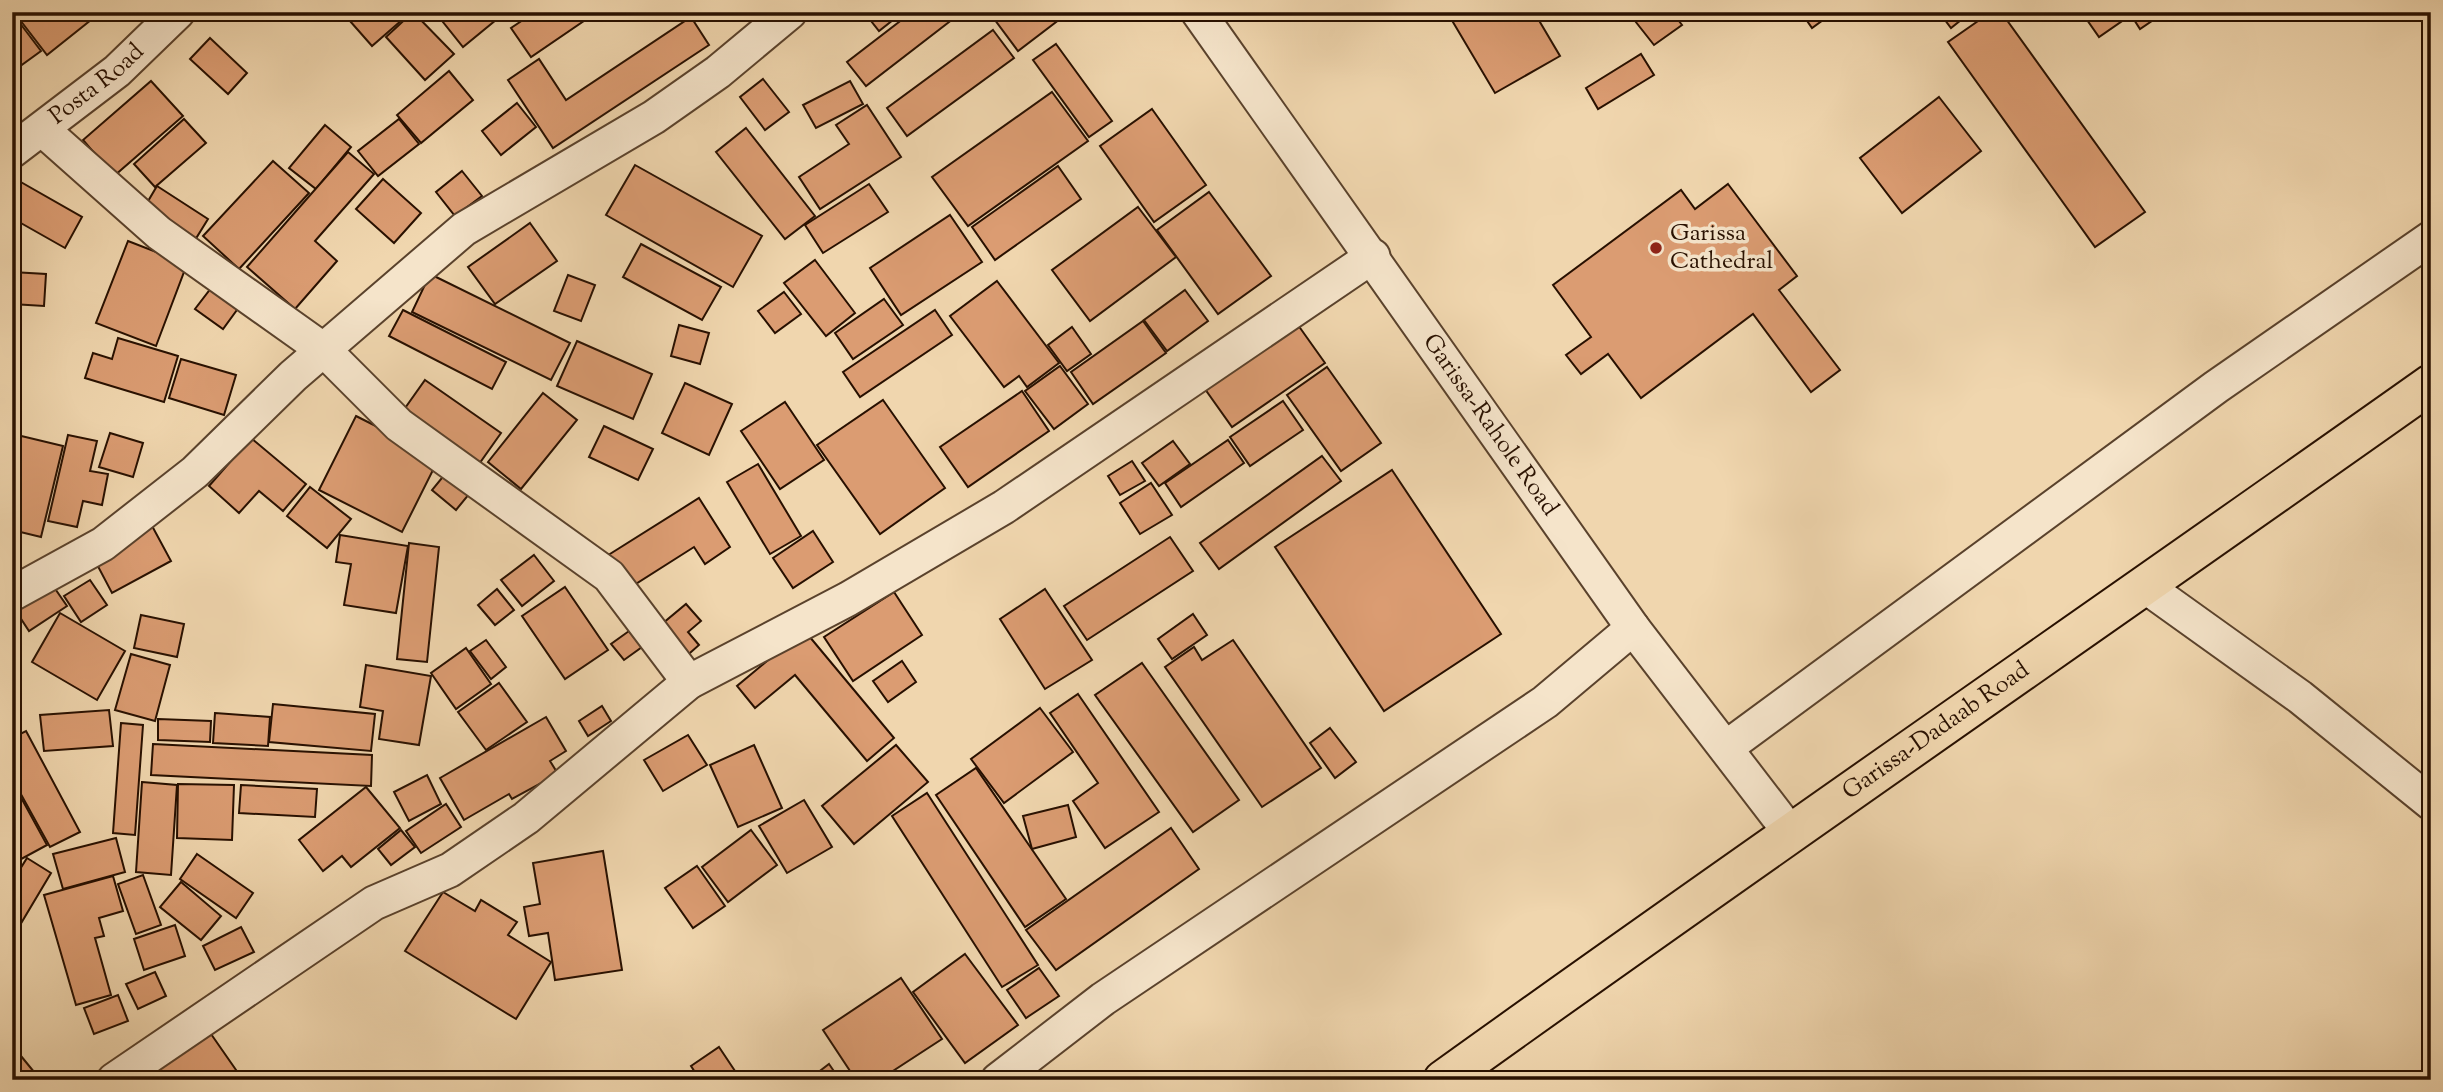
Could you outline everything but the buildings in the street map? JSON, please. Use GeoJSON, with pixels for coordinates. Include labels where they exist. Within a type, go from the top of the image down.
{"type":"FeatureCollection","features":[{"type":"Feature","properties":{"kind":"highway","name":"Garissa-Dadaab Road"},"geometry":{"type":"LineString","coordinates":[[1443,1080],[1789,831],[2145,586],[2431,384]]}},
{"type":"Feature","properties":{"kind":"street","name":"Posta Road"},"geometry":{"type":"LineString","coordinates":[[12,151],[117,71],[178,12]]}},
{"type":"Feature","properties":{"kind":"street"},"geometry":{"type":"LineString","coordinates":[[12,594],[103,544],[195,472],[293,376],[326,351],[464,229],[654,117],[718,72],[790,12]]}},
{"type":"Feature","properties":{"kind":"street","name":"Garissa-Rahole Road"},"geometry":{"type":"LineString","coordinates":[[1198,12],[1373,256],[1633,628],[1789,831]]}},
{"type":"Feature","properties":{"kind":"street"},"geometry":{"type":"LineString","coordinates":[[43,130],[159,233],[326,351],[399,425],[609,576],[689,682]]}},
{"type":"Feature","properties":{"kind":"street"},"geometry":{"type":"LineString","coordinates":[[1727,747],[2216,387],[2431,238]]}},
{"type":"Feature","properties":{"kind":"street"},"geometry":{"type":"LineString","coordinates":[[114,1080],[374,903],[450,870],[526,817],[689,682],[848,599],[1004,507],[1373,256]]}},
{"type":"Feature","properties":{"kind":"street"},"geometry":{"type":"LineString","coordinates":[[2145,586],[2300,697],[2431,803]]}},
{"type":"Feature","properties":{"kind":"street"},"geometry":{"type":"LineString","coordinates":[[998,1080],[1103,999],[1545,702],[1633,628]]}},
{"type":"Feature","properties":{"kind":"place","name":"Garissa Cathedral"},"geometry":{"type":"Point","coordinates":[1656,248]}}]}
